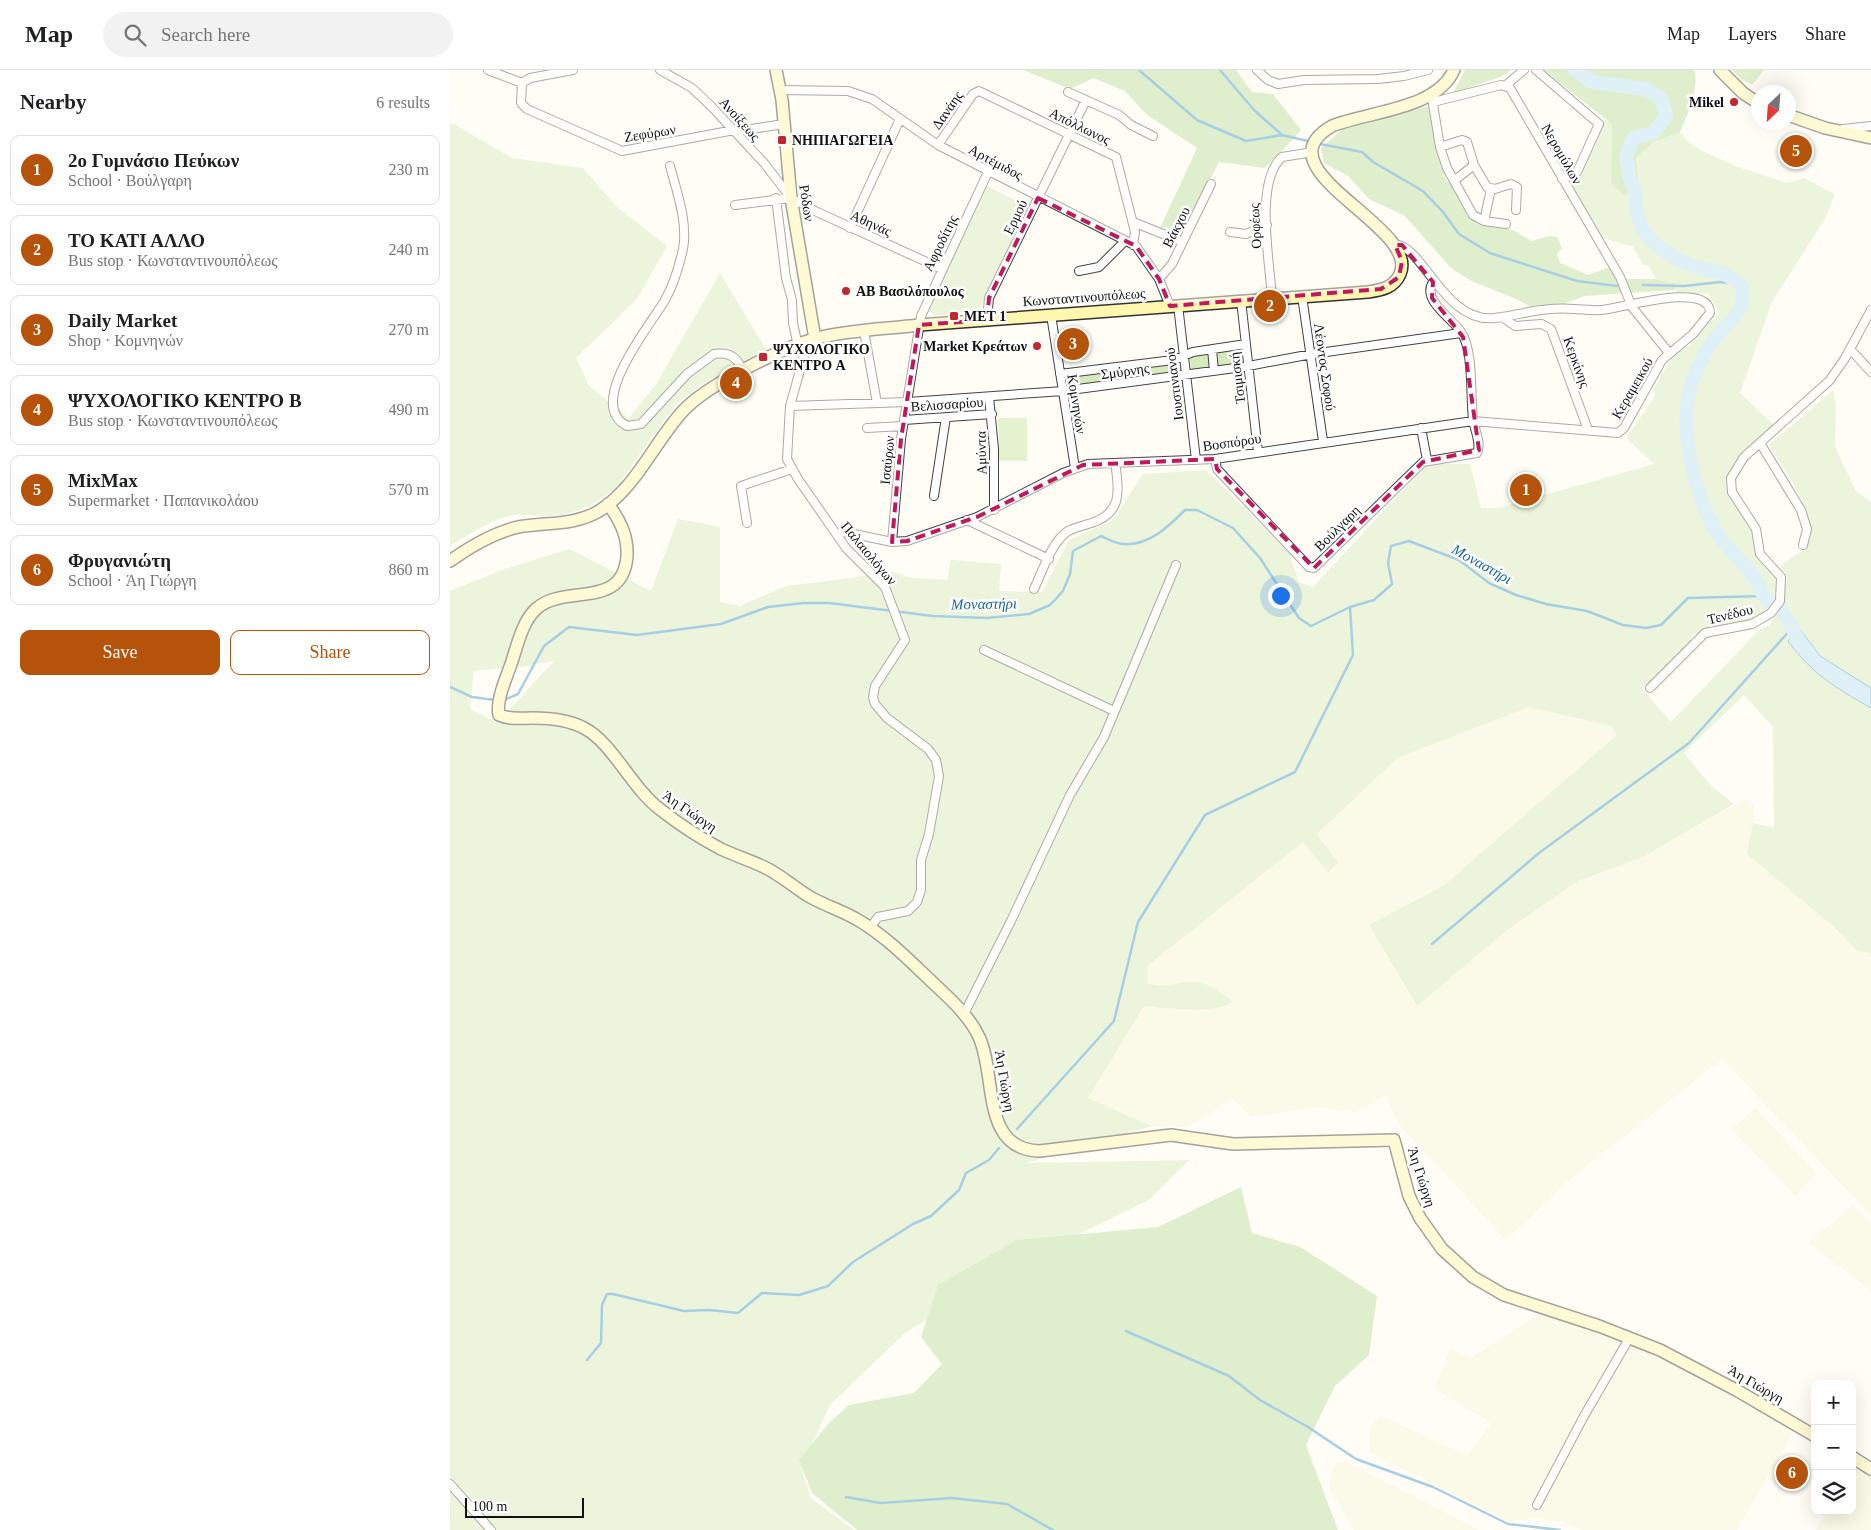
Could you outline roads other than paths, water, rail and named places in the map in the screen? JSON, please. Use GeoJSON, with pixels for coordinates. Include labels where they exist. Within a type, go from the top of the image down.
{"type":"FeatureCollection","features":[{"type":"Feature","properties":{"kind":"street"},"geometry":{"type":"LineString","coordinates":[[488,70],[522,83],[530,78],[573,70]]}},
{"type":"Feature","properties":{"kind":"street","name":"Ρόδων"},"geometry":{"type":"LineString","coordinates":[[776,70],[784,124],[791,198],[815,339]]}},
{"type":"Feature","properties":{"kind":"street"},"geometry":{"type":"LineString","coordinates":[[1257,70],[1268,80],[1278,84],[1304,80],[1386,78],[1428,70]]}},
{"type":"Feature","properties":{"kind":"street"},"geometry":{"type":"LineString","coordinates":[[1432,99],[1447,82],[1454,70]]}},
{"type":"Feature","properties":{"kind":"street"},"geometry":{"type":"LineString","coordinates":[[1524,70],[1506,85],[1432,99],[1344,122],[1326,130],[1315,146],[1315,166],[1321,175],[1395,245],[1402,245],[1410,250],[1433,282],[1450,300],[1472,314],[1483,318],[1553,309],[1604,310],[1630,303]]}},
{"type":"Feature","properties":{"kind":"street"},"geometry":{"type":"LineString","coordinates":[[1536,70],[1599,124],[1577,172],[1562,179]]}},
{"type":"Feature","properties":{"kind":"street"},"geometry":{"type":"LineString","coordinates":[[1720,70],[1751,98]]}},
{"type":"Feature","properties":{"kind":"street","name":"Ανοίξεως"},"geometry":{"type":"LineString","coordinates":[[663,71],[692,88],[712,106],[764,163],[791,198]]}},
{"type":"Feature","properties":{"kind":"street","name":"Ζεφύρων"},"geometry":{"type":"LineString","coordinates":[[522,83],[521,102],[527,110],[622,151],[733,130],[784,124]]}},
{"type":"Feature","properties":{"kind":"street","name":"Νερομύλων"},"geometry":{"type":"LineString","coordinates":[[1506,85],[1513,92],[1620,277],[1630,303],[1669,353]]}},
{"type":"Feature","properties":{"kind":"street","name":"Αρτέμιδος"},"geometry":{"type":"LineString","coordinates":[[780,90],[854,92],[872,99],[938,145],[1038,198],[1133,245],[1159,279],[1174,306]]}},
{"type":"Feature","properties":{"kind":"street","name":"Απόλλωνος"},"geometry":{"type":"LineString","coordinates":[[978,91],[1118,158],[1133,222],[1135,236],[1133,245]]}},
{"type":"Feature","properties":{"kind":"street","name":"Δανάης"},"geometry":{"type":"LineString","coordinates":[[938,145],[973,94],[978,91]]}},
{"type":"Feature","properties":{"kind":"street"},"geometry":{"type":"LineString","coordinates":[[1068,92],[1119,115],[1131,125],[1153,136]]}},
{"type":"Feature","properties":{"kind":"street"},"geometry":{"type":"LineString","coordinates":[[1432,99],[1440,147],[1446,168],[1473,214],[1484,221],[1506,224]]}},
{"type":"Feature","properties":{"kind":"street","name":"Ερμού"},"geometry":{"type":"LineString","coordinates":[[987,320],[989,298],[1086,100]]}},
{"type":"Feature","properties":{"kind":"street"},"geometry":{"type":"LineString","coordinates":[[1796,118],[1871,138]]}},
{"type":"Feature","properties":{"kind":"street"},"geometry":{"type":"LineString","coordinates":[[850,228],[900,119]]}},
{"type":"Feature","properties":{"kind":"street"},"geometry":{"type":"LineString","coordinates":[[1829,128],[1871,126]]}},
{"type":"Feature","properties":{"kind":"street"},"geometry":{"type":"LineString","coordinates":[[1829,128],[1871,146]]}},
{"type":"Feature","properties":{"kind":"street"},"geometry":{"type":"LineString","coordinates":[[1440,147],[1462,140],[1466,141],[1474,165],[1486,186],[1491,189],[1511,184],[1517,187],[1516,210]]}},
{"type":"Feature","properties":{"kind":"street","name":"Ορφέως"},"geometry":{"type":"LineString","coordinates":[[1272,298],[1266,192],[1269,179],[1277,163],[1287,155],[1315,146]]}},
{"type":"Feature","properties":{"kind":"street"},"geometry":{"type":"LineString","coordinates":[[1454,181],[1474,165]]}},
{"type":"Feature","properties":{"kind":"street"},"geometry":{"type":"LineString","coordinates":[[670,166],[683,226],[682,250],[670,292],[618,375],[614,394],[615,413],[620,421],[627,426],[641,424],[687,374],[714,354],[733,356],[739,362],[743,371]]}},
{"type":"Feature","properties":{"kind":"street","name":"Αφροδίτης"},"geometry":{"type":"LineString","coordinates":[[919,325],[923,309],[988,172]]}},
{"type":"Feature","properties":{"kind":"street","name":"Βάκχου"},"geometry":{"type":"LineString","coordinates":[[1159,279],[1170,267],[1211,184]]}},
{"type":"Feature","properties":{"kind":"street"},"geometry":{"type":"LineString","coordinates":[[1484,221],[1491,189]]}},
{"type":"Feature","properties":{"kind":"street"},"geometry":{"type":"LineString","coordinates":[[735,205],[776,198],[791,198]]}},
{"type":"Feature","properties":{"kind":"street","name":"Παλαιολόγων"},"geometry":{"type":"LineString","coordinates":[[776,198],[786,278],[792,300],[793,323],[804,356],[790,406],[787,456],[792,469],[836,534],[853,556],[885,587],[904,635],[904,644],[875,686],[872,694],[875,704],[887,718],[928,749],[936,760],[939,772],[930,828],[921,860],[921,890],[917,902],[908,911],[878,917],[870,928]]}},
{"type":"Feature","properties":{"kind":"street","name":"Αθηνάς"},"geometry":{"type":"LineString","coordinates":[[791,198],[850,228],[942,269]]}},
{"type":"Feature","properties":{"kind":"street"},"geometry":{"type":"LineString","coordinates":[[1133,222],[1183,242]]}},
{"type":"Feature","properties":{"kind":"street"},"geometry":{"type":"LineString","coordinates":[[1230,232],[1244,234],[1267,225]]}},
{"type":"Feature","properties":{"kind":"street"},"geometry":{"type":"LineString","coordinates":[[1079,271],[1099,267],[1125,241]]}},
{"type":"Feature","properties":{"kind":"street","name":"Κωνσταντινουπόλεως"},"geometry":{"type":"LineString","coordinates":[[450,561],[480,542],[501,532],[524,526],[577,520],[596,512],[608,504],[629,482],[686,408],[712,387],[815,339],[919,325],[1373,291],[1391,285],[1399,277],[1402,265],[1400,254],[1395,245]]}},
{"type":"Feature","properties":{"kind":"street"},"geometry":{"type":"LineString","coordinates":[[1421,428],[1427,460],[1477,453],[1479,448],[1473,421],[1467,349],[1462,333],[1432,298],[1430,290],[1433,282]]}},
{"type":"Feature","properties":{"kind":"street","name":"Λέοντος Σοφού"},"geometry":{"type":"LineString","coordinates":[[1302,296],[1324,441]]}},
{"type":"Feature","properties":{"kind":"street","name":"Κεραμεικού"},"geometry":{"type":"LineString","coordinates":[[1588,429],[1616,433],[1623,430],[1659,364],[1669,353],[1693,334],[1706,320],[1710,312],[1707,304],[1693,298],[1630,303]]}},
{"type":"Feature","properties":{"kind":"street","name":"Τσιμισκή"},"geometry":{"type":"LineString","coordinates":[[1241,300],[1258,452]]}},
{"type":"Feature","properties":{"kind":"street","name":"Ιουστινιανού"},"geometry":{"type":"LineString","coordinates":[[1174,306],[1184,355],[1196,460]]}},
{"type":"Feature","properties":{"kind":"street"},"geometry":{"type":"LineString","coordinates":[[1802,545],[1807,529],[1801,510],[1760,443],[1827,384],[1850,349],[1871,310]]}},
{"type":"Feature","properties":{"kind":"street","name":"Κομνηνών"},"geometry":{"type":"LineString","coordinates":[[1051,315],[1075,468]]}},
{"type":"Feature","properties":{"kind":"street","name":"Κερκίνης"},"geometry":{"type":"LineString","coordinates":[[1502,317],[1515,326],[1542,324],[1551,329],[1588,429]]}},
{"type":"Feature","properties":{"kind":"street","name":"Ισαύρων"},"geometry":{"type":"LineString","coordinates":[[892,542],[904,423],[919,325]]}},
{"type":"Feature","properties":{"kind":"street"},"geometry":{"type":"LineString","coordinates":[[864,331],[877,403]]}},
{"type":"Feature","properties":{"kind":"street","name":"Σμύρνης"},"geometry":{"type":"LineString","coordinates":[[790,406],[989,397],[1110,386],[1312,354],[1462,333]]}},
{"type":"Feature","properties":{"kind":"street"},"geometry":{"type":"LineString","coordinates":[[1060,374],[1173,360],[1184,355],[1246,344]]}},
{"type":"Feature","properties":{"kind":"street"},"geometry":{"type":"LineString","coordinates":[[1212,349],[1214,371]]}},
{"type":"Feature","properties":{"kind":"street"},"geometry":{"type":"LineString","coordinates":[[1850,349],[1871,370]]}},
{"type":"Feature","properties":{"kind":"street"},"geometry":{"type":"LineString","coordinates":[[1142,364],[1144,381]]}},
{"type":"Feature","properties":{"kind":"street"},"geometry":{"type":"LineString","coordinates":[[1106,368],[1110,386]]}},
{"type":"Feature","properties":{"kind":"street","name":"Αμύντα"},"geometry":{"type":"LineString","coordinates":[[989,397],[992,414],[994,510]]}},
{"type":"Feature","properties":{"kind":"street","name":"Βελισσαρίου"},"geometry":{"type":"LineString","coordinates":[[867,428],[946,417],[992,414]]}},
{"type":"Feature","properties":{"kind":"street"},"geometry":{"type":"LineString","coordinates":[[934,496],[946,417]]}},
{"type":"Feature","properties":{"kind":"street","name":"Βοσπόρου"},"geometry":{"type":"LineString","coordinates":[[892,542],[907,541],[994,510],[1075,468],[1093,463],[1215,459],[1324,441],[1473,421],[1588,429]]}},
{"type":"Feature","properties":{"kind":"street","name":"Τενέδου"},"geometry":{"type":"LineString","coordinates":[[1650,688],[1705,632],[1755,623],[1771,613],[1779,604],[1781,577],[1760,554],[1755,526],[1730,488],[1734,471],[1748,453],[1760,443]]}},
{"type":"Feature","properties":{"kind":"street","name":"Βούλγαρη"},"geometry":{"type":"LineString","coordinates":[[1215,459],[1217,469],[1309,566],[1314,568],[1427,460]]}},
{"type":"Feature","properties":{"kind":"street"},"geometry":{"type":"LineString","coordinates":[[1034,589],[1065,533],[1102,521],[1109,515],[1118,492],[1115,463]]}},
{"type":"Feature","properties":{"kind":"street"},"geometry":{"type":"LineString","coordinates":[[747,524],[741,486],[792,469]]}},
{"type":"Feature","properties":{"kind":"street","name":"Άη Γιώργη"},"geometry":{"type":"LineString","coordinates":[[608,504],[623,528],[628,546],[622,574],[615,584],[601,592],[564,596],[550,600],[537,608],[525,623],[504,685],[498,709],[499,715],[510,718],[564,721],[586,729],[604,744],[651,803],[671,818],[710,843],[766,868],[809,896],[870,928],[928,978],[964,1014],[977,1032],[984,1048],[998,1127],[1006,1139],[1016,1146],[1040,1151],[1171,1135],[1232,1144],[1394,1140],[1409,1196],[1420,1218],[1442,1249],[1473,1277],[1504,1295],[1630,1337],[1660,1350],[1738,1391],[1811,1434]]}},
{"type":"Feature","properties":{"kind":"street"},"geometry":{"type":"LineString","coordinates":[[967,520],[1049,560]]}},
{"type":"Feature","properties":{"kind":"street"},"geometry":{"type":"LineString","coordinates":[[836,534],[845,532],[892,542]]}},
{"type":"Feature","properties":{"kind":"street"},"geometry":{"type":"LineString","coordinates":[[964,1014],[1070,795],[1104,737],[1176,565]]}},
{"type":"Feature","properties":{"kind":"street"},"geometry":{"type":"LineString","coordinates":[[984,650],[1114,711]]}},
{"type":"Feature","properties":{"kind":"street"},"geometry":{"type":"LineString","coordinates":[[1537,1505],[1584,1416],[1630,1337]]}},
{"type":"Feature","properties":{"kind":"street"},"geometry":{"type":"LineString","coordinates":[[1856,1460],[1871,1469]]}},
{"type":"Feature","properties":{"kind":"street"},"geometry":{"type":"LineString","coordinates":[[450,1484],[481,1516],[491,1530]]}},
{"type":"Feature","properties":{"kind":"water"},"geometry":{"type":"Polygon","coordinates":[[[1799,628],[1820,656],[1871,688],[1871,708],[1825,679],[1797,653],[1788,641],[1799,628]]]}},
{"type":"Feature","properties":{"kind":"waterway"},"geometry":{"type":"LineString","coordinates":[[1139,70],[1197,120],[1246,141],[1282,135]]}},
{"type":"Feature","properties":{"kind":"waterway"},"geometry":{"type":"LineString","coordinates":[[1220,70],[1254,110],[1282,135],[1312,142]]}},
{"type":"Feature","properties":{"kind":"waterway"},"geometry":{"type":"LineString","coordinates":[[1575,70],[1592,82],[1646,89],[1662,99],[1666,117],[1653,133],[1633,138],[1626,156],[1630,179],[1635,190],[1636,212],[1642,228],[1653,243],[1678,260],[1703,269],[1723,273],[1741,285],[1743,294],[1739,310],[1712,342],[1693,379],[1688,397],[1688,440],[1697,486],[1713,526],[1723,541],[1753,575],[1765,597],[1774,605]]}},
{"type":"Feature","properties":{"kind":"waterway"},"geometry":{"type":"LineString","coordinates":[[1320,144],[1362,152],[1373,162],[1423,191],[1443,212],[1459,234],[1490,253],[1577,281],[1617,286]]}},
{"type":"Feature","properties":{"kind":"waterway"},"geometry":{"type":"LineString","coordinates":[[1643,285],[1684,286],[1720,282],[1741,285]]}},
{"type":"Feature","properties":{"kind":"waterway","name":"Μοναστήρι"},"geometry":{"type":"LineString","coordinates":[[504,700],[518,694],[544,646],[569,627],[637,635],[721,624],[768,607],[804,603],[829,603],[933,616],[987,618],[1029,614],[1050,605],[1063,591],[1070,574],[1073,551],[1101,536],[1121,544],[1142,542],[1158,534],[1185,510],[1197,510],[1233,528],[1260,558],[1299,618],[1311,626],[1350,607],[1374,600],[1392,584],[1388,563],[1391,546],[1409,541],[1459,560],[1489,583],[1516,595],[1546,604],[1587,611],[1623,625],[1646,628],[1661,625],[1688,598],[1763,596]]}},
{"type":"Feature","properties":{"kind":"waterway"},"geometry":{"type":"LineString","coordinates":[[1017,1129],[1114,1021],[1138,922],[1205,815],[1295,772],[1353,655],[1350,607]]}},
{"type":"Feature","properties":{"kind":"waterway"},"geometry":{"type":"LineString","coordinates":[[1783,612],[1803,648]]}},
{"type":"Feature","properties":{"kind":"waterway"},"geometry":{"type":"LineString","coordinates":[[1432,944],[1539,853],[1689,743],[1791,629]]}},
{"type":"Feature","properties":{"kind":"waterway","name":"Μοναστήρι"},"geometry":{"type":"LineString","coordinates":[[450,687],[472,697],[496,700]]}},
{"type":"Feature","properties":{"kind":"waterway"},"geometry":{"type":"LineString","coordinates":[[587,1360],[601,1343],[602,1305],[607,1294],[684,1311],[709,1310],[738,1313],[762,1293],[799,1295],[828,1286],[853,1262],[913,1224],[931,1216],[959,1190],[966,1173],[989,1160],[999,1148]]}},
{"type":"Feature","properties":{"kind":"waterway"},"geometry":{"type":"LineString","coordinates":[[1126,1331],[1229,1376],[1260,1400],[1308,1427],[1356,1459],[1433,1487],[1508,1524],[1560,1530]]}},
{"type":"Feature","properties":{"kind":"waterway"},"geometry":{"type":"LineString","coordinates":[[846,1497],[881,1503],[952,1498],[1007,1504],[1053,1530]]}},
{"type":"Feature","properties":{"kind":"place","name":"Mikel"},"geometry":{"type":"Point","coordinates":[1734,102]}},
{"type":"Feature","properties":{"kind":"place","name":"ΝΗΠΙΑΓΩΓΕΙΑ"},"geometry":{"type":"Point","coordinates":[782,140]}},
{"type":"Feature","properties":{"kind":"place","name":"MixMax"},"geometry":{"type":"Point","coordinates":[1796,151]}},
{"type":"Feature","properties":{"kind":"place","name":"ΑΒ Βασιλόπουλος"},"geometry":{"type":"Point","coordinates":[846,291]}},
{"type":"Feature","properties":{"kind":"place","name":"ΤΟ ΚΑΤΙ ΑΛΛΟ"},"geometry":{"type":"Point","coordinates":[1270,306]}},
{"type":"Feature","properties":{"kind":"place","name":"ΜΕΤ 1"},"geometry":{"type":"Point","coordinates":[954,316]}},
{"type":"Feature","properties":{"kind":"place","name":"Daily Market"},"geometry":{"type":"Point","coordinates":[1073,344]}},
{"type":"Feature","properties":{"kind":"place","name":"Market Κρεάτων"},"geometry":{"type":"Point","coordinates":[1037,346]}},
{"type":"Feature","properties":{"kind":"place","name":"ΨΥΧΟΛΟΓΙΚΟ ΚΕΝΤΡΟ A"},"geometry":{"type":"Point","coordinates":[763,357]}},
{"type":"Feature","properties":{"kind":"place","name":"ΨΥΧΟΛΟΓΙΚΟ ΚΕΝΤΡΟ B"},"geometry":{"type":"Point","coordinates":[736,383]}},
{"type":"Feature","properties":{"kind":"place","name":"2ο Γυμνάσιο Πεύκων"},"geometry":{"type":"Point","coordinates":[1526,490]}},
{"type":"Feature","properties":{"kind":"place","name":"Φρυγανιώτη"},"geometry":{"type":"Point","coordinates":[1792,1473]}}]}
